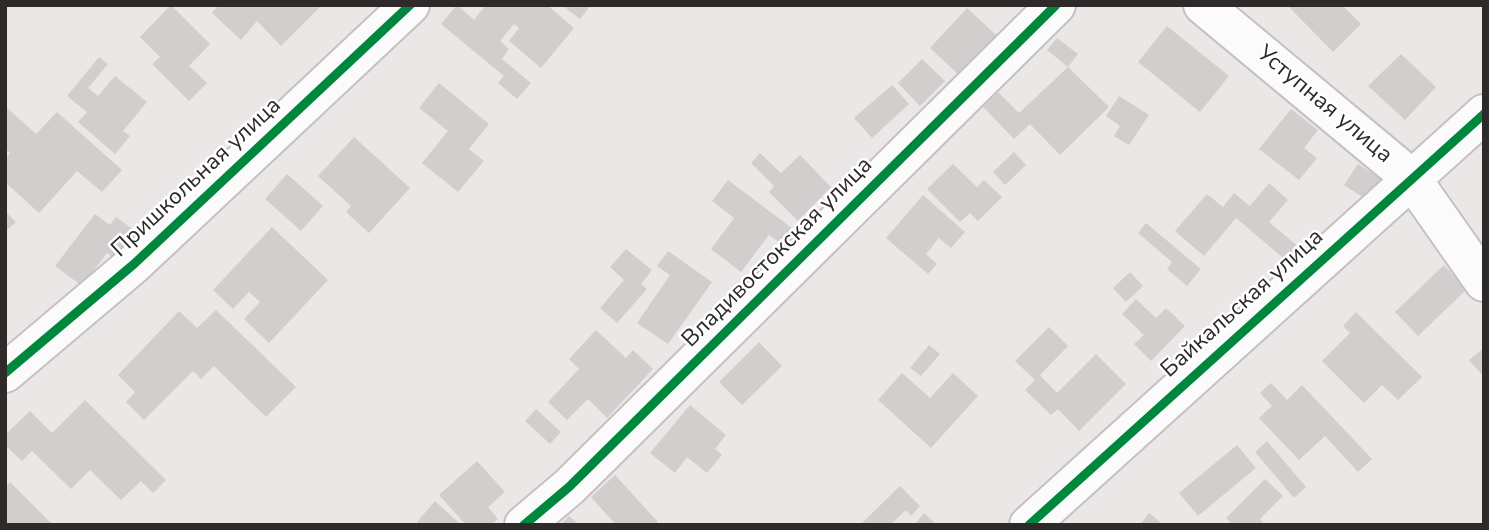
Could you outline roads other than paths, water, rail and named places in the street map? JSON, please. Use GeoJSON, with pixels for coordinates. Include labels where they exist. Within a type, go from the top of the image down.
{"type":"FeatureCollection","features":[{"type":"Feature","properties":{"kind":"street","name":"Пришкольная улица"},"geometry":{"type":"LineString","coordinates":[[5,373],[134,264],[410,5]]}},
{"type":"Feature","properties":{"kind":"street","name":"Владивостокская улица"},"geometry":{"type":"LineString","coordinates":[[524,525],[569,487],[1056,5]]}},
{"type":"Feature","properties":{"kind":"street","name":"Уступная улица"},"geometry":{"type":"LineString","coordinates":[[1203,5],[1411,178],[1484,282]]}},
{"type":"Feature","properties":{"kind":"street","name":"Байкальская улица"},"geometry":{"type":"LineString","coordinates":[[1029,525],[1484,114]]}}]}
